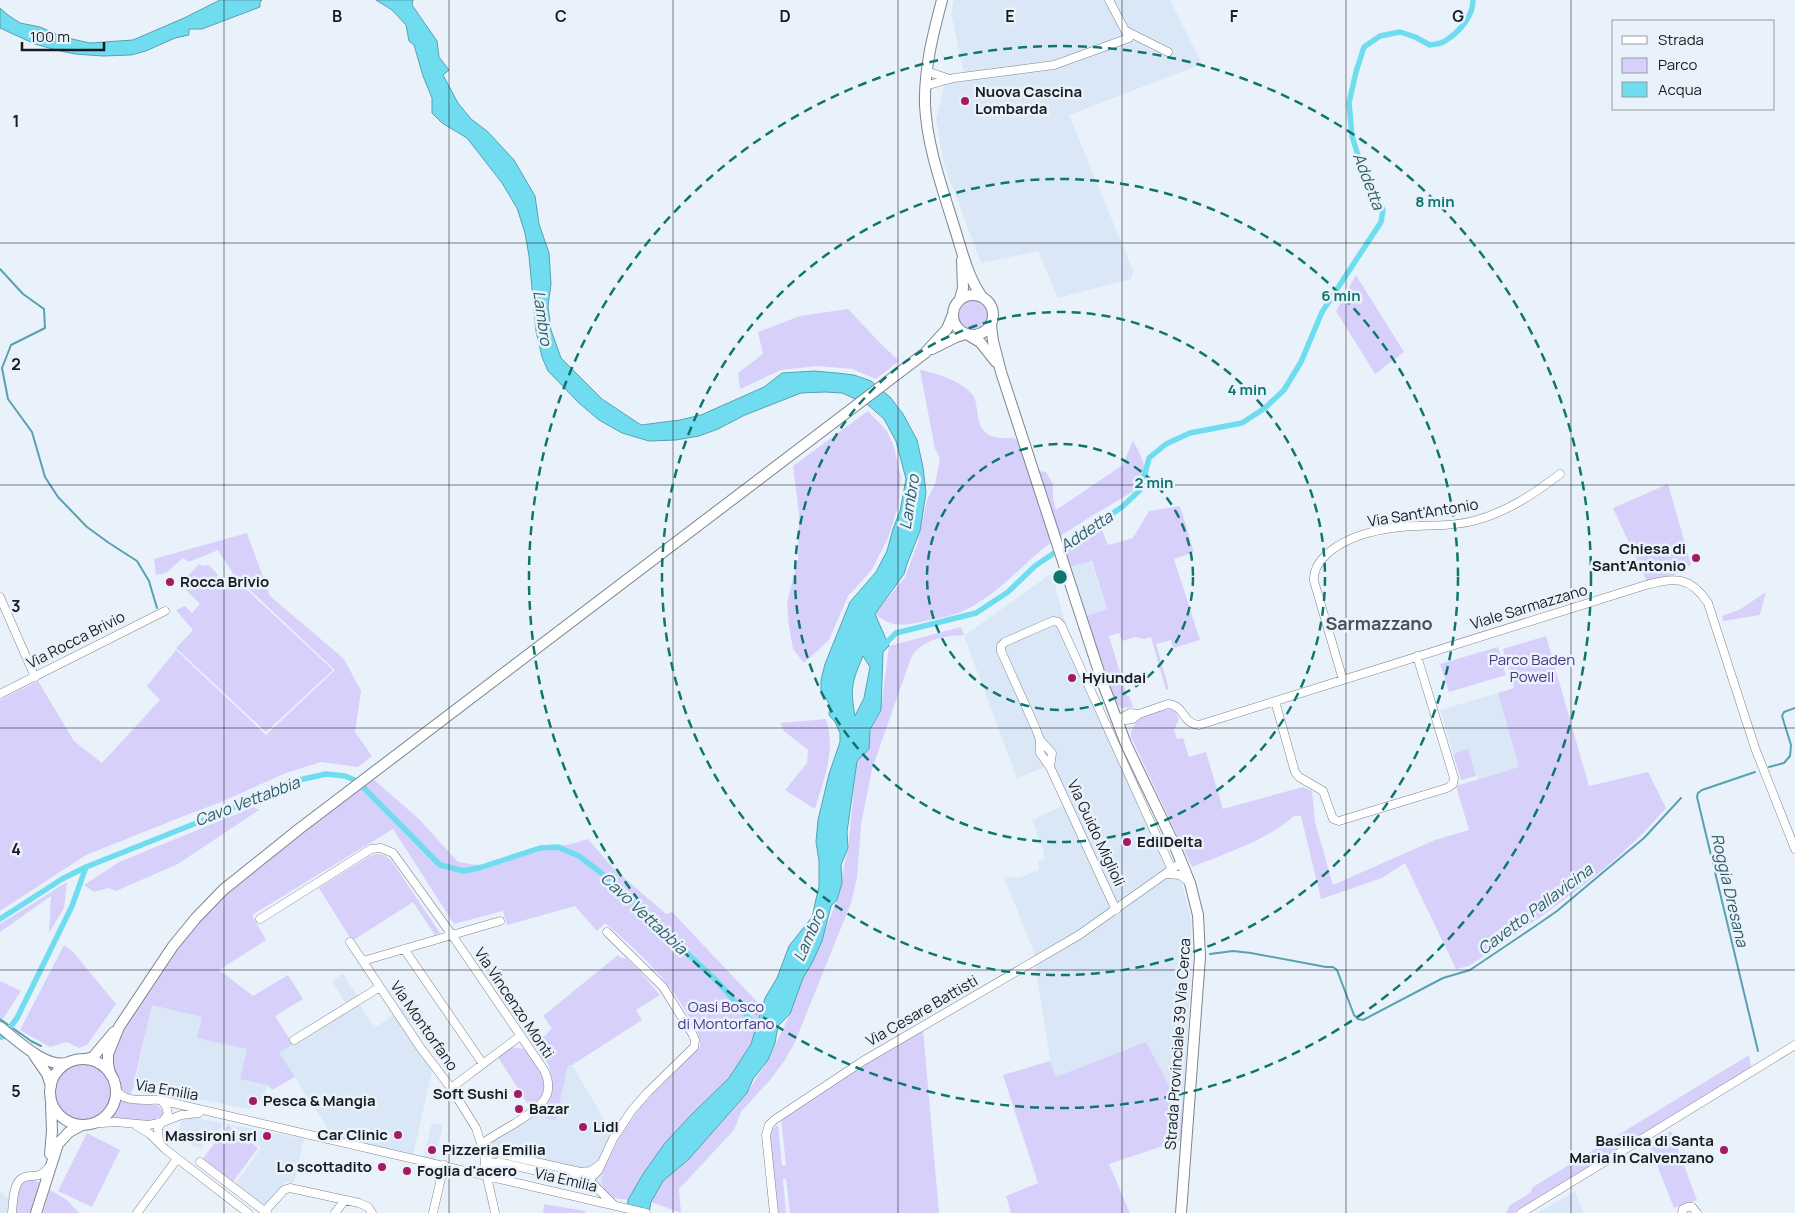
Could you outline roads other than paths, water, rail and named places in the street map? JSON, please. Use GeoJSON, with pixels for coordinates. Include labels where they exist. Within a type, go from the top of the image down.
{"type":"FeatureCollection","features":[{"type":"Feature","properties":{"kind":"main road","name":"Strada Provinciale 39 Via Cerca"},"geometry":{"type":"LineString","coordinates":[[942,0],[926,71],[926,118],[930,144],[974,284],[982,297],[992,306],[994,312],[992,335],[1001,372],[1102,681],[1126,744],[1182,862],[1190,883],[1198,915],[1200,958],[1181,1213]]}},
{"type":"Feature","properties":{"kind":"main road","name":"Strada Provinciale 39 Via Cerca"},"geometry":{"type":"LineString","coordinates":[[960,244],[963,288],[953,314],[956,326],[986,349],[1001,372]]}},
{"type":"Feature","properties":{"kind":"main road"},"geometry":{"type":"LineString","coordinates":[[960,299],[971,295],[982,297]]}},
{"type":"Feature","properties":{"kind":"main road"},"geometry":{"type":"LineString","coordinates":[[0,1027],[28,1049],[51,1063],[68,1063],[93,1057],[119,1028],[173,946],[223,890],[353,788],[925,353],[947,330],[953,314]]}},
{"type":"Feature","properties":{"kind":"main road"},"geometry":{"type":"LineString","coordinates":[[925,353],[956,337],[980,334],[992,325]]}},
{"type":"Feature","properties":{"kind":"main road"},"geometry":{"type":"LineString","coordinates":[[47,1173],[61,1139],[73,1129],[99,1121],[108,1113],[114,1101],[116,1089],[110,1074],[108,1054],[119,1028]]}},
{"type":"Feature","properties":{"kind":"main road"},"geometry":{"type":"LineString","coordinates":[[28,1049],[45,1071],[55,1110],[64,1119],[76,1124],[88,1124]]}},
{"type":"Feature","properties":{"kind":"main road"},"geometry":{"type":"LineString","coordinates":[[86,1059],[99,1064],[110,1074]]}},
{"type":"Feature","properties":{"kind":"main road"},"geometry":{"type":"LineString","coordinates":[[36,1213],[47,1173],[52,1135],[50,1091],[56,1073],[68,1063]]}},
{"type":"Feature","properties":{"kind":"street"},"geometry":{"type":"LineString","coordinates":[[925,86],[954,78],[1054,65],[1129,38],[1109,0]]}},
{"type":"Feature","properties":{"kind":"street"},"geometry":{"type":"LineString","coordinates":[[1126,31],[1168,52]]}},
{"type":"Feature","properties":{"kind":"street"},"geometry":{"type":"LineString","coordinates":[[926,71],[939,76],[954,78]]}},
{"type":"Feature","properties":{"kind":"street","name":"Via Sant'Antonio"},"geometry":{"type":"LineString","coordinates":[[1343,680],[1314,580],[1316,567],[1327,555],[1348,541],[1379,532],[1406,527],[1456,524],[1478,520],[1508,508],[1532,495],[1560,474]]}},
{"type":"Feature","properties":{"kind":"street","name":"Viale Sarmazzano"},"geometry":{"type":"LineString","coordinates":[[1118,721],[1130,713],[1139,714],[1172,704],[1180,709],[1186,720],[1191,724],[1199,725],[1664,580],[1681,580],[1690,584],[1702,595],[1710,609],[1755,748],[1795,849]]}},
{"type":"Feature","properties":{"kind":"street"},"geometry":{"type":"LineString","coordinates":[[0,597],[36,676]]}},
{"type":"Feature","properties":{"kind":"street","name":"Via Rocca Brivio"},"geometry":{"type":"LineString","coordinates":[[0,694],[165,611]]}},
{"type":"Feature","properties":{"kind":"street","name":"Via Guido Miglioli"},"geometry":{"type":"LineString","coordinates":[[1116,910],[1050,767],[1052,753],[1040,740],[1000,651],[1001,646],[1005,642],[1053,621],[1061,625],[1169,872]]}},
{"type":"Feature","properties":{"kind":"street"},"geometry":{"type":"LineString","coordinates":[[1275,701],[1295,772],[1299,777],[1323,791],[1335,821],[1447,788],[1452,786],[1454,782],[1417,656]]}},
{"type":"Feature","properties":{"kind":"street","name":"Via Vincenzo Monti"},"geometry":{"type":"LineString","coordinates":[[260,919],[367,851],[381,848],[390,851],[396,856],[546,1074],[548,1083],[547,1094],[538,1108],[483,1150]]}},
{"type":"Feature","properties":{"kind":"street","name":"Via Cesare Battisti"},"geometry":{"type":"LineString","coordinates":[[774,1213],[766,1130],[774,1120],[863,1061],[1079,935],[1182,862]]}},
{"type":"Feature","properties":{"kind":"street"},"geometry":{"type":"LineString","coordinates":[[1169,872],[1180,875],[1190,883]]}},
{"type":"Feature","properties":{"kind":"street"},"geometry":{"type":"LineString","coordinates":[[362,961],[500,921]]}},
{"type":"Feature","properties":{"kind":"street"},"geometry":{"type":"LineString","coordinates":[[600,1190],[597,1173],[618,1130],[632,1110],[691,1051],[695,1043],[692,1033],[668,994],[656,979],[607,932]]}},
{"type":"Feature","properties":{"kind":"street","name":"Via Montorfano"},"geometry":{"type":"LineString","coordinates":[[350,942],[420,1047],[451,1088],[476,1128],[483,1150]]}},
{"type":"Feature","properties":{"kind":"street"},"geometry":{"type":"LineString","coordinates":[[404,949],[483,1064]]}},
{"type":"Feature","properties":{"kind":"street"},"geometry":{"type":"LineString","coordinates":[[294,1040],[380,987]]}},
{"type":"Feature","properties":{"kind":"street"},"geometry":{"type":"LineString","coordinates":[[451,1088],[520,1036]]}},
{"type":"Feature","properties":{"kind":"street"},"geometry":{"type":"LineString","coordinates":[[1521,1213],[1795,1046]]}},
{"type":"Feature","properties":{"kind":"street","name":"Via Emilia"},"geometry":{"type":"LineString","coordinates":[[116,1089],[119,1094],[126,1097],[140,1100],[160,1100],[216,1115],[444,1165],[488,1177],[646,1213]]}},
{"type":"Feature","properties":{"kind":"street"},"geometry":{"type":"LineString","coordinates":[[159,1142],[158,1129],[168,1113],[166,1105],[160,1100]]}},
{"type":"Feature","properties":{"kind":"street","name":"Via Emilia"},"geometry":{"type":"LineString","coordinates":[[88,1124],[116,1122],[152,1125],[189,1113],[216,1115]]}},
{"type":"Feature","properties":{"kind":"street"},"geometry":{"type":"LineString","coordinates":[[135,1125],[148,1132],[162,1147],[248,1213]]}},
{"type":"Feature","properties":{"kind":"street"},"geometry":{"type":"LineString","coordinates":[[483,1150],[582,1172],[591,1170],[601,1163]]}},
{"type":"Feature","properties":{"kind":"street"},"geometry":{"type":"LineString","coordinates":[[483,1150],[491,1164],[488,1177]]}},
{"type":"Feature","properties":{"kind":"street"},"geometry":{"type":"LineString","coordinates":[[483,1150],[484,1164],[495,1213]]}},
{"type":"Feature","properties":{"kind":"street"},"geometry":{"type":"LineString","coordinates":[[137,1213],[177,1159]]}},
{"type":"Feature","properties":{"kind":"street"},"geometry":{"type":"LineString","coordinates":[[200,1162],[266,1212],[283,1191],[289,1188],[364,1205],[372,1213]]}},
{"type":"Feature","properties":{"kind":"street"},"geometry":{"type":"LineString","coordinates":[[491,1164],[499,1162],[567,1178],[588,1179],[597,1173]]}},
{"type":"Feature","properties":{"kind":"street"},"geometry":{"type":"LineString","coordinates":[[433,1213],[444,1165]]}},
{"type":"Feature","properties":{"kind":"street"},"geometry":{"type":"LineString","coordinates":[[12,1213],[19,1181],[25,1177],[34,1177],[47,1173]]}},
{"type":"Feature","properties":{"kind":"street"},"geometry":{"type":"LineString","coordinates":[[208,1182],[215,1174]]}},
{"type":"Feature","properties":{"kind":"street"},"geometry":{"type":"LineString","coordinates":[[34,1177],[40,1182],[43,1191]]}},
{"type":"Feature","properties":{"kind":"street"},"geometry":{"type":"LineString","coordinates":[[588,1179],[620,1207]]}},
{"type":"Feature","properties":{"kind":"street"},"geometry":{"type":"LineString","coordinates":[[334,1213],[346,1200]]}},
{"type":"Feature","properties":{"kind":"street"},"geometry":{"type":"LineString","coordinates":[[1682,1213],[1687,1207],[1692,1206],[1697,1213]]}},
{"type":"Feature","properties":{"kind":"water"},"geometry":{"type":"Polygon","coordinates":[[[220,0],[262,0],[260,7],[202,29],[189,29],[189,35],[175,38],[146,51],[131,55],[75,54],[35,44],[0,28],[0,8],[20,23],[40,27],[63,37],[90,43],[133,40],[220,0]]]}},
{"type":"Feature","properties":{"kind":"water","name":"Lambro"},"geometry":{"type":"Polygon","coordinates":[[[376,0],[413,0],[412,5],[437,41],[439,57],[449,70],[443,75],[458,103],[471,119],[487,131],[514,160],[535,196],[539,224],[549,253],[551,284],[548,306],[551,330],[561,358],[602,399],[641,425],[701,415],[764,387],[782,373],[814,371],[854,375],[871,381],[890,397],[903,414],[917,440],[923,467],[926,493],[920,531],[904,574],[875,614],[889,646],[883,652],[881,710],[870,730],[869,749],[857,761],[847,832],[848,848],[841,865],[842,883],[837,900],[831,906],[822,941],[803,978],[790,1014],[778,1026],[775,1043],[768,1060],[753,1079],[747,1093],[689,1159],[663,1181],[651,1202],[649,1213],[627,1213],[628,1200],[643,1174],[665,1143],[729,1078],[751,1044],[765,998],[777,978],[789,946],[812,917],[819,886],[819,861],[816,842],[818,820],[829,774],[840,742],[840,733],[829,715],[830,705],[821,691],[821,680],[825,664],[850,602],[876,572],[887,551],[900,511],[906,479],[896,441],[884,419],[867,404],[842,393],[801,393],[745,415],[718,429],[699,436],[676,440],[649,441],[622,433],[599,420],[579,403],[548,371],[542,357],[536,331],[529,256],[525,233],[517,208],[502,183],[467,138],[442,123],[432,113],[432,98],[414,45],[409,41],[406,25],[392,10],[376,0]],[[863,656],[853,685],[855,716],[864,698],[870,667],[863,656]]]}},
{"type":"Feature","properties":{"kind":"waterway","name":"Addetta"},"geometry":{"type":"LineString","coordinates":[[882,647],[896,633],[976,613],[1008,592],[1035,566],[1122,507],[1141,489],[1149,458],[1166,444],[1190,433],[1242,423],[1265,408],[1284,390],[1301,362],[1322,312],[1381,222],[1383,210],[1360,162],[1352,136],[1349,103],[1364,47],[1380,36],[1400,32],[1430,45],[1442,43],[1464,24],[1471,12],[1473,0]]}},
{"type":"Feature","properties":{"kind":"waterway"},"geometry":{"type":"LineString","coordinates":[[0,269],[23,294],[44,309],[45,328],[11,345],[2,368],[8,399],[32,432],[45,477],[58,497],[87,527],[137,561],[149,581],[157,608]]}},
{"type":"Feature","properties":{"kind":"waterway","name":"Roggia Dresana"},"geometry":{"type":"LineString","coordinates":[[1769,767],[1784,763],[1790,756],[1791,745],[1782,716],[1784,712],[1795,708]]}},
{"type":"Feature","properties":{"kind":"waterway","name":"Roggia Dresana"},"geometry":{"type":"LineString","coordinates":[[1755,772],[1702,790],[1698,793],[1697,797],[1758,1051]]}},
{"type":"Feature","properties":{"kind":"waterway","name":"Cavo Vettabbia"},"geometry":{"type":"LineString","coordinates":[[0,1037],[3,1037],[17,1018],[72,906],[86,867],[219,814],[290,782],[326,774],[345,776],[357,781],[440,865],[464,871],[540,848],[558,847],[579,856],[605,876],[719,983],[760,1031]]}},
{"type":"Feature","properties":{"kind":"waterway","name":"Cavetto Pallavicina"},"geometry":{"type":"LineString","coordinates":[[1210,954],[1233,951],[1333,967],[1337,970],[1354,1015],[1358,1019],[1363,1020],[1443,978],[1470,970],[1557,911],[1644,838],[1681,798]]}},
{"type":"Feature","properties":{"kind":"waterway"},"geometry":{"type":"LineString","coordinates":[[0,919],[62,879],[86,867]]}},
{"type":"Feature","properties":{"kind":"waterway"},"geometry":{"type":"LineString","coordinates":[[0,1019],[41,1046]]}},
{"type":"Feature","properties":{"kind":"place","name":"Nuova Cascina Lombarda"},"geometry":{"type":"Point","coordinates":[965,101]}},
{"type":"Feature","properties":{"kind":"place","name":"Chiesa di Sant'Antonio"},"geometry":{"type":"Point","coordinates":[1696,558]}},
{"type":"Feature","properties":{"kind":"place","name":"Rocca Brivio"},"geometry":{"type":"Point","coordinates":[170,582]}},
{"type":"Feature","properties":{"kind":"place","name":"Hyiundai"},"geometry":{"type":"Point","coordinates":[1072,678]}},
{"type":"Feature","properties":{"kind":"place","name":"EdilDelta"},"geometry":{"type":"Point","coordinates":[1127,842]}},
{"type":"Feature","properties":{"kind":"place","name":"Soft Sushi"},"geometry":{"type":"Point","coordinates":[518,1094]}},
{"type":"Feature","properties":{"kind":"place","name":"Pesca & Mangia"},"geometry":{"type":"Point","coordinates":[253,1101]}},
{"type":"Feature","properties":{"kind":"place","name":"Bazar"},"geometry":{"type":"Point","coordinates":[519,1109]}},
{"type":"Feature","properties":{"kind":"place","name":"Lidl"},"geometry":{"type":"Point","coordinates":[583,1127]}},
{"type":"Feature","properties":{"kind":"place","name":"Car Clinic"},"geometry":{"type":"Point","coordinates":[398,1135]}},
{"type":"Feature","properties":{"kind":"place","name":"Massironi srl"},"geometry":{"type":"Point","coordinates":[267,1136]}},
{"type":"Feature","properties":{"kind":"place","name":"Pizzeria Emilia"},"geometry":{"type":"Point","coordinates":[432,1150]}},
{"type":"Feature","properties":{"kind":"place","name":"Basilica di Santa Maria in Calvenzano"},"geometry":{"type":"Point","coordinates":[1724,1150]}},
{"type":"Feature","properties":{"kind":"place","name":"Lo scottadito"},"geometry":{"type":"Point","coordinates":[382,1167]}},
{"type":"Feature","properties":{"kind":"place","name":"Foglia d'acero"},"geometry":{"type":"Point","coordinates":[407,1171]}},
{"type":"Feature","properties":{"kind":"district","name":"Sarmazzano"},"geometry":{"type":"Point","coordinates":[1379,624]}},
{"type":"Feature","properties":{"kind":"park label","name":"Parco Baden Powell"},"geometry":{"type":"Point","coordinates":[1532,668]}},
{"type":"Feature","properties":{"kind":"park label","name":"Oasi Bosco di Montorfano"},"geometry":{"type":"Point","coordinates":[726,1016]}}]}
